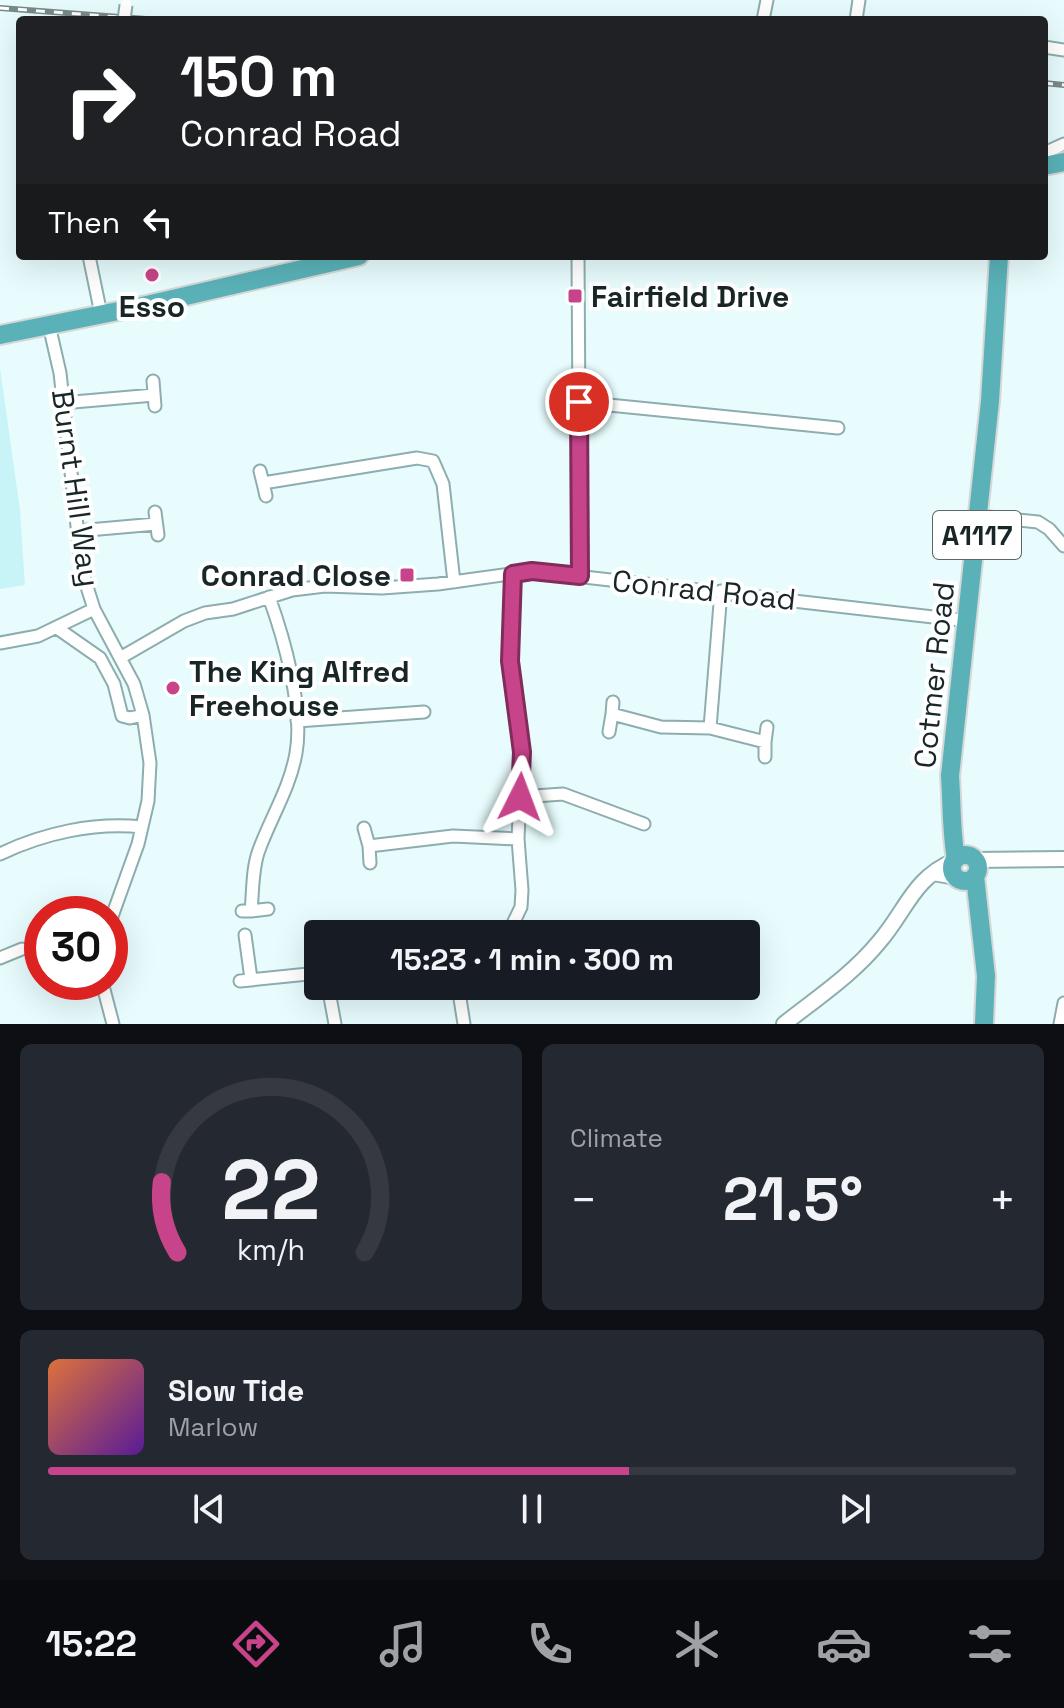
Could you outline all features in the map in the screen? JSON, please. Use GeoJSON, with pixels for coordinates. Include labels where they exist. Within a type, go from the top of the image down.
{"type":"FeatureCollection","features":[{"type":"Feature","properties":{"kind":"highway"},"geometry":{"type":"LineString","coordinates":[[0,335],[341,260]]}},
{"type":"Feature","properties":{"kind":"highway","name":"Cotmer Road"},"geometry":{"type":"LineString","coordinates":[[965,868],[951,827],[950,776],[991,395],[999,260]]}},
{"type":"Feature","properties":{"kind":"highway","name":"A1117"},"geometry":{"type":"LineString","coordinates":[[965,868],[977,911],[986,976],[984,1024]]}},
{"type":"Feature","properties":{"kind":"street"},"geometry":{"type":"LineString","coordinates":[[90,260],[101,314]]}},
{"type":"Feature","properties":{"kind":"street"},"geometry":{"type":"LineString","coordinates":[[578,260],[580,576]]}},
{"type":"Feature","properties":{"kind":"street","name":"Burnt Hill Way"},"geometry":{"type":"LineString","coordinates":[[49,325],[60,373],[82,571],[94,609],[134,684],[143,715],[150,763],[148,801],[142,827],[119,896]]}},
{"type":"Feature","properties":{"kind":"street"},"geometry":{"type":"LineString","coordinates":[[62,403],[154,400],[153,381]]}},
{"type":"Feature","properties":{"kind":"street"},"geometry":{"type":"LineString","coordinates":[[579,402],[838,428]]}},
{"type":"Feature","properties":{"kind":"street"},"geometry":{"type":"LineString","coordinates":[[266,496],[262,477],[417,458],[433,461],[443,484],[454,582]]}},
{"type":"Feature","properties":{"kind":"street"},"geometry":{"type":"LineString","coordinates":[[979,516],[1045,524],[1064,546]]}},
{"type":"Feature","properties":{"kind":"street"},"geometry":{"type":"LineString","coordinates":[[77,531],[156,524]]}},
{"type":"Feature","properties":{"kind":"street","name":"Conrad Road"},"geometry":{"type":"LineString","coordinates":[[120,658],[184,621],[292,590],[325,586],[382,588],[532,571],[968,621]]}},
{"type":"Feature","properties":{"kind":"street"},"geometry":{"type":"LineString","coordinates":[[513,574],[510,661],[522,752],[518,839],[521,907],[515,920]]}},
{"type":"Feature","properties":{"kind":"street"},"geometry":{"type":"LineString","coordinates":[[710,728],[721,591]]}},
{"type":"Feature","properties":{"kind":"street"},"geometry":{"type":"LineString","coordinates":[[268,909],[247,911],[257,853],[285,792],[296,751],[297,721],[285,644],[269,597]]}},
{"type":"Feature","properties":{"kind":"street"},"geometry":{"type":"LineString","coordinates":[[0,643],[38,636],[94,609]]}},
{"type":"Feature","properties":{"kind":"street"},"geometry":{"type":"LineString","coordinates":[[57,628],[100,658],[114,684],[122,716],[143,715]]}},
{"type":"Feature","properties":{"kind":"street"},"geometry":{"type":"LineString","coordinates":[[609,732],[612,708],[661,727],[710,728],[765,742]]}},
{"type":"Feature","properties":{"kind":"street"},"geometry":{"type":"LineString","coordinates":[[297,721],[424,712]]}},
{"type":"Feature","properties":{"kind":"street"},"geometry":{"type":"LineString","coordinates":[[765,757],[767,727]]}},
{"type":"Feature","properties":{"kind":"street"},"geometry":{"type":"LineString","coordinates":[[520,797],[563,794],[644,824]]}},
{"type":"Feature","properties":{"kind":"street"},"geometry":{"type":"LineString","coordinates":[[0,854],[54,833],[113,825],[142,827]]}},
{"type":"Feature","properties":{"kind":"street"},"geometry":{"type":"LineString","coordinates":[[364,828],[370,863]]}},
{"type":"Feature","properties":{"kind":"street"},"geometry":{"type":"LineString","coordinates":[[369,846],[453,836],[518,839]]}},
{"type":"Feature","properties":{"kind":"street"},"geometry":{"type":"LineString","coordinates":[[784,1024],[853,969],[880,941],[922,881],[933,873],[1014,859],[1064,859]]}},
{"type":"Feature","properties":{"kind":"street"},"geometry":{"type":"LineString","coordinates":[[245,935],[246,980],[304,974]]}},
{"type":"Feature","properties":{"kind":"street"},"geometry":{"type":"LineString","coordinates":[[0,958],[22,949]]}},
{"type":"Feature","properties":{"kind":"street"},"geometry":{"type":"LineString","coordinates":[[107,1000],[113,1024]]}},
{"type":"Feature","properties":{"kind":"street"},"geometry":{"type":"LineString","coordinates":[[331,1000],[335,1024]]}},
{"type":"Feature","properties":{"kind":"street"},"geometry":{"type":"LineString","coordinates":[[460,1000],[464,1024]]}},
{"type":"Feature","properties":{"kind":"street"},"geometry":{"type":"LineString","coordinates":[[1060,1024],[1064,1003]]}},
{"type":"Feature","properties":{"kind":"shaded area"},"geometry":{"type":"Polygon","coordinates":[[[0,368],[20,510],[25,585],[0,589],[0,368]]]}},
{"type":"Feature","properties":{"kind":"railway"},"geometry":{"type":"LineString","coordinates":[[0,8],[106,16]]}},
{"type":"Feature","properties":{"kind":"railway"},"geometry":{"type":"LineString","coordinates":[[1048,83],[1064,85]]}},
{"type":"Feature","properties":{"kind":"place","name":"Esso"},"geometry":{"type":"Point","coordinates":[152,275]}},
{"type":"Feature","properties":{"kind":"place","name":"Fairfield Drive"},"geometry":{"type":"Point","coordinates":[575,296]}},
{"type":"Feature","properties":{"kind":"place","name":"Conrad Close"},"geometry":{"type":"Point","coordinates":[407,575]}},
{"type":"Feature","properties":{"kind":"place","name":"The King Alfred Freehouse"},"geometry":{"type":"Point","coordinates":[173,688]}},
{"type":"Feature","properties":{"kind":"route"},"geometry":{"type":"LineString","coordinates":[[520,797],[522,752],[510,661],[513,574],[532,571],[580,576],[579,402]]}}]}
